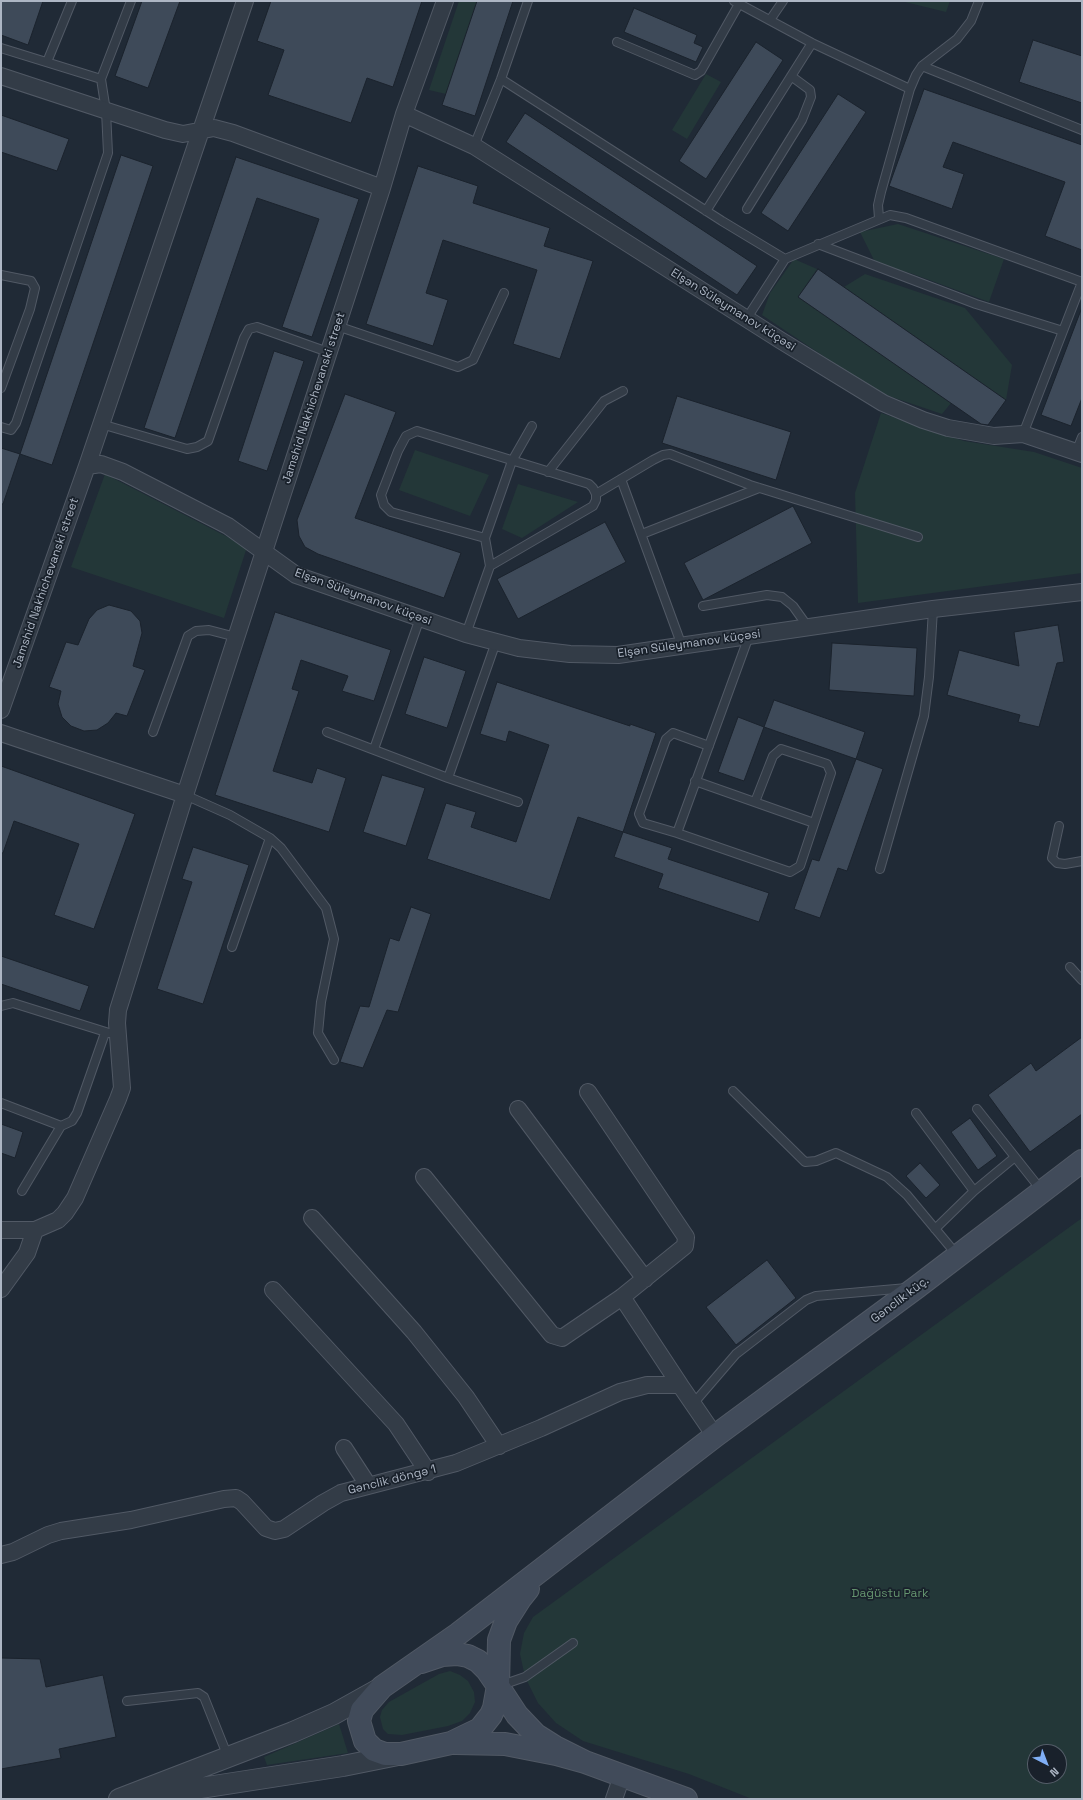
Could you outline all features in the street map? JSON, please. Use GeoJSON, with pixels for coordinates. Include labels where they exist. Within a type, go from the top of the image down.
{"type":"FeatureCollection","features":[{"type":"Feature","properties":{"kind":"main road","name":"Gənclik küç."},"geometry":{"type":"LineString","coordinates":[[565,1551],[715,1436],[917,1287],[1082,1161]]}},
{"type":"Feature","properties":{"kind":"main road"},"geometry":{"type":"LineString","coordinates":[[565,1551],[421,1662],[382,1687],[362,1710],[359,1721],[365,1741],[374,1750],[385,1754],[402,1754],[451,1744],[505,1744],[556,1754],[585,1762],[686,1799]]}},
{"type":"Feature","properties":{"kind":"main road"},"geometry":{"type":"LineString","coordinates":[[451,1744],[470,1735],[486,1723],[494,1708],[498,1686],[499,1640],[506,1621],[520,1599],[565,1551]]}},
{"type":"Feature","properties":{"kind":"main road"},"geometry":{"type":"LineString","coordinates":[[421,1662],[442,1655],[457,1654],[468,1656],[478,1661],[487,1670],[518,1715],[536,1735],[555,1747],[585,1762]]}},
{"type":"Feature","properties":{"kind":"street","name":"Jamshid Nakhichevanski street"},"geometry":{"type":"LineString","coordinates":[[1,710],[87,466],[245,1]]}},
{"type":"Feature","properties":{"kind":"street","name":"Jamshid Nakhichevanski street"},"geometry":{"type":"LineString","coordinates":[[35,1230],[58,1220],[75,1198],[122,1088],[112,1034],[118,1010],[185,795],[382,188],[404,114],[445,1]]}},
{"type":"Feature","properties":{"kind":"street"},"geometry":{"type":"LineString","coordinates":[[1,76],[165,130],[183,134],[214,128],[232,133],[382,188]]}},
{"type":"Feature","properties":{"kind":"street","name":"Elşən Süleymanov küçəsi"},"geometry":{"type":"LineString","coordinates":[[404,114],[474,146],[883,403],[923,420],[966,432],[994,436],[1023,434],[1079,453]]}},
{"type":"Feature","properties":{"kind":"street","name":"Elşən Süleymanov küçəsi"},"geometry":{"type":"LineString","coordinates":[[87,466],[101,464],[123,472],[228,526],[296,575],[466,634],[519,648],[570,654],[618,655],[933,609],[1082,592]]}},
{"type":"Feature","properties":{"kind":"street"},"geometry":{"type":"LineString","coordinates":[[1,733],[185,795]]}},
{"type":"Feature","properties":{"kind":"street"},"geometry":{"type":"LineString","coordinates":[[424,1176],[552,1335],[562,1338],[622,1297],[645,1279],[684,1246],[686,1237],[588,1092]]}},
{"type":"Feature","properties":{"kind":"street"},"geometry":{"type":"LineString","coordinates":[[518,1109],[645,1279]]}},
{"type":"Feature","properties":{"kind":"street"},"geometry":{"type":"LineString","coordinates":[[312,1218],[414,1332],[466,1397],[499,1446]]}},
{"type":"Feature","properties":{"kind":"street"},"geometry":{"type":"LineString","coordinates":[[1,1230],[35,1230],[27,1253],[1,1289]]}},
{"type":"Feature","properties":{"kind":"street"},"geometry":{"type":"LineString","coordinates":[[274,1290],[396,1424],[428,1472]]}},
{"type":"Feature","properties":{"kind":"street"},"geometry":{"type":"LineString","coordinates":[[622,1297],[715,1436]]}},
{"type":"Feature","properties":{"kind":"street","name":"Gənclik döngə 1"},"geometry":{"type":"LineString","coordinates":[[1,1555],[26,1547],[48,1535],[61,1531],[132,1520],[224,1499],[236,1498],[242,1502],[266,1528],[275,1531],[284,1529],[341,1493],[428,1472],[456,1463],[499,1446],[620,1392],[647,1385],[680,1385]]}},
{"type":"Feature","properties":{"kind":"street"},"geometry":{"type":"LineString","coordinates":[[344,1448],[368,1486]]}},
{"type":"Feature","properties":{"kind":"street"},"geometry":{"type":"LineString","coordinates":[[119,1799],[229,1758],[334,1714],[382,1687]]}},
{"type":"Feature","properties":{"kind":"street"},"geometry":{"type":"LineString","coordinates":[[127,1799],[200,1794],[402,1754]]}},
{"type":"Feature","properties":{"kind":"street"},"geometry":{"type":"LineString","coordinates":[[614,1799],[622,1776]]}},
{"type":"Feature","properties":{"kind":"lane"},"geometry":{"type":"LineString","coordinates":[[47,62],[72,1]]}},
{"type":"Feature","properties":{"kind":"lane"},"geometry":{"type":"LineString","coordinates":[[1,427],[11,430],[16,423],[108,153],[106,111],[100,79],[131,1]]}},
{"type":"Feature","properties":{"kind":"lane"},"geometry":{"type":"LineString","coordinates":[[474,146],[501,79],[528,1]]}},
{"type":"Feature","properties":{"kind":"lane"},"geometry":{"type":"LineString","coordinates":[[770,20],[782,1]]}},
{"type":"Feature","properties":{"kind":"lane"},"geometry":{"type":"LineString","coordinates":[[879,218],[878,206],[880,192],[910,89],[922,66],[957,39],[971,21],[979,1]]}},
{"type":"Feature","properties":{"kind":"lane"},"geometry":{"type":"LineString","coordinates":[[618,42],[695,75],[702,71],[737,2],[812,43],[910,89]]}},
{"type":"Feature","properties":{"kind":"lane"},"geometry":{"type":"LineString","coordinates":[[706,211],[812,43]]}},
{"type":"Feature","properties":{"kind":"lane"},"geometry":{"type":"LineString","coordinates":[[1,48],[100,79]]}},
{"type":"Feature","properties":{"kind":"lane"},"geometry":{"type":"LineString","coordinates":[[922,66],[1082,130]]}},
{"type":"Feature","properties":{"kind":"lane"},"geometry":{"type":"LineString","coordinates":[[747,209],[802,120],[812,97],[810,90],[791,76]]}},
{"type":"Feature","properties":{"kind":"lane"},"geometry":{"type":"LineString","coordinates":[[501,79],[706,211],[785,259]]}},
{"type":"Feature","properties":{"kind":"lane"},"geometry":{"type":"LineString","coordinates":[[747,318],[785,259],[879,218],[890,215],[906,218],[1082,282],[1023,434]]}},
{"type":"Feature","properties":{"kind":"lane"},"geometry":{"type":"LineString","coordinates":[[818,244],[976,304],[1063,331]]}},
{"type":"Feature","properties":{"kind":"lane"},"geometry":{"type":"LineString","coordinates":[[1,275],[31,281],[35,288],[30,309],[1,388]]}},
{"type":"Feature","properties":{"kind":"lane"},"geometry":{"type":"LineString","coordinates":[[337,326],[458,367],[473,360],[504,293]]}},
{"type":"Feature","properties":{"kind":"lane"},"geometry":{"type":"LineString","coordinates":[[101,424],[186,449],[197,447],[208,441],[244,338],[249,329],[257,327],[328,352]]}},
{"type":"Feature","properties":{"kind":"lane"},"geometry":{"type":"LineString","coordinates":[[548,472],[604,401],[623,391]]}},
{"type":"Feature","properties":{"kind":"lane"},"geometry":{"type":"LineString","coordinates":[[466,634],[490,566],[485,538],[512,461],[532,426]]}},
{"type":"Feature","properties":{"kind":"lane"},"geometry":{"type":"LineString","coordinates":[[485,538],[391,512],[384,505],[381,495],[398,451],[406,436],[417,431],[589,484],[593,488],[596,494],[596,500],[593,506],[490,566]]}},
{"type":"Feature","properties":{"kind":"lane"},"geometry":{"type":"LineString","coordinates":[[1079,453],[1082,437]]}},
{"type":"Feature","properties":{"kind":"lane"},"geometry":{"type":"LineString","coordinates":[[596,494],[653,460],[663,455],[670,454],[759,488],[918,537]]}},
{"type":"Feature","properties":{"kind":"lane"},"geometry":{"type":"LineString","coordinates":[[621,479],[682,646]]}},
{"type":"Feature","properties":{"kind":"lane"},"geometry":{"type":"LineString","coordinates":[[642,534],[759,488]]}},
{"type":"Feature","properties":{"kind":"lane"},"geometry":{"type":"LineString","coordinates":[[703,606],[767,595],[782,597],[793,606],[808,627]]}},
{"type":"Feature","properties":{"kind":"lane"},"geometry":{"type":"LineString","coordinates":[[880,869],[924,716],[929,677],[933,609]]}},
{"type":"Feature","properties":{"kind":"lane"},"geometry":{"type":"LineString","coordinates":[[374,750],[420,618]]}},
{"type":"Feature","properties":{"kind":"lane"},"geometry":{"type":"LineString","coordinates":[[153,732],[188,636],[196,631],[209,630],[236,637]]}},
{"type":"Feature","properties":{"kind":"lane"},"geometry":{"type":"LineString","coordinates":[[677,833],[748,636]]}},
{"type":"Feature","properties":{"kind":"lane"},"geometry":{"type":"LineString","coordinates":[[448,778],[496,642]]}},
{"type":"Feature","properties":{"kind":"lane"},"geometry":{"type":"LineString","coordinates":[[327,732],[448,778],[518,802]]}},
{"type":"Feature","properties":{"kind":"lane"},"geometry":{"type":"LineString","coordinates":[[708,746],[673,733],[666,739],[639,814],[643,823],[677,833],[790,872],[800,866],[831,773],[827,764],[781,749],[773,756],[755,802]]}},
{"type":"Feature","properties":{"kind":"lane"},"geometry":{"type":"LineString","coordinates":[[696,781],[814,823]]}},
{"type":"Feature","properties":{"kind":"lane"},"geometry":{"type":"LineString","coordinates":[[185,795],[230,815],[270,838],[314,890],[326,908],[334,940],[321,1002],[318,1033],[334,1060]]}},
{"type":"Feature","properties":{"kind":"lane"},"geometry":{"type":"LineString","coordinates":[[1059,826],[1052,858],[1057,863],[1065,864],[1082,861]]}},
{"type":"Feature","properties":{"kind":"lane"},"geometry":{"type":"LineString","coordinates":[[232,947],[270,838]]}},
{"type":"Feature","properties":{"kind":"lane"},"geometry":{"type":"LineString","coordinates":[[1070,967],[1082,980]]}},
{"type":"Feature","properties":{"kind":"lane"},"geometry":{"type":"LineString","coordinates":[[1,1006],[12,1003],[112,1034],[77,1113],[72,1121],[61,1126],[22,1191]]}},
{"type":"Feature","properties":{"kind":"lane"},"geometry":{"type":"LineString","coordinates":[[733,1091],[805,1162],[816,1160],[836,1152],[887,1177],[907,1195],[957,1256]]}},
{"type":"Feature","properties":{"kind":"lane"},"geometry":{"type":"LineString","coordinates":[[1,1103],[61,1126]]}},
{"type":"Feature","properties":{"kind":"lane"},"geometry":{"type":"LineString","coordinates":[[977,1109],[1043,1192]]}},
{"type":"Feature","properties":{"kind":"lane"},"geometry":{"type":"LineString","coordinates":[[916,1113],[974,1191]]}},
{"type":"Feature","properties":{"kind":"lane"},"geometry":{"type":"LineString","coordinates":[[935,1229],[974,1191],[1015,1157]]}},
{"type":"Feature","properties":{"kind":"lane"},"geometry":{"type":"LineString","coordinates":[[693,1404],[736,1354],[806,1300],[816,1296],[917,1287]]}},
{"type":"Feature","properties":{"kind":"lane"},"geometry":{"type":"LineString","coordinates":[[498,1686],[525,1677],[573,1643]]}},
{"type":"Feature","properties":{"kind":"lane"},"geometry":{"type":"LineString","coordinates":[[128,1701],[198,1693],[204,1697],[229,1758]]}},
{"type":"Feature","properties":{"kind":"green space"},"geometry":{"type":"Polygon","coordinates":[[[459,1],[477,1],[446,94],[429,90],[459,1]]]}},
{"type":"Feature","properties":{"kind":"green space"},"geometry":{"type":"Polygon","coordinates":[[[901,1],[950,1],[946,12],[901,1]]]}},
{"type":"Feature","properties":{"kind":"green space"},"geometry":{"type":"Polygon","coordinates":[[[706,74],[721,82],[687,139],[672,130],[706,74]]]}},
{"type":"Feature","properties":{"kind":"green space"},"geometry":{"type":"Polygon","coordinates":[[[898,224],[1004,259],[989,302],[913,274],[876,264],[860,232],[898,224]]]}},
{"type":"Feature","properties":{"kind":"green space"},"geometry":{"type":"Polygon","coordinates":[[[794,259],[817,269],[798,297],[951,403],[942,414],[877,392],[762,315],[770,293],[794,259]]]}},
{"type":"Feature","properties":{"kind":"green space"},"geometry":{"type":"Polygon","coordinates":[[[865,274],[965,308],[1012,365],[1006,400],[844,287],[865,274]]]}},
{"type":"Feature","properties":{"kind":"green space"},"geometry":{"type":"Polygon","coordinates":[[[881,413],[964,441],[1034,452],[1082,468],[1082,573],[858,603],[855,493],[881,413]]]}},
{"type":"Feature","properties":{"kind":"green space"},"geometry":{"type":"Polygon","coordinates":[[[415,450],[489,475],[470,516],[399,490],[415,450]]]}},
{"type":"Feature","properties":{"kind":"green space"},"geometry":{"type":"Polygon","coordinates":[[[105,474],[247,547],[224,618],[71,567],[105,474]]]}},
{"type":"Feature","properties":{"kind":"green space"},"geometry":{"type":"Polygon","coordinates":[[[518,484],[578,502],[522,538],[502,529],[518,484]]]}},
{"type":"Feature","properties":{"kind":"green space","name":"Dağüstu Park"},"geometry":{"type":"Polygon","coordinates":[[[1082,1218],[1082,1799],[752,1799],[689,1774],[583,1741],[556,1723],[538,1703],[525,1677],[520,1654],[524,1633],[533,1617],[1082,1218]]]}},
{"type":"Feature","properties":{"kind":"green space"},"geometry":{"type":"Polygon","coordinates":[[[450,1671],[460,1675],[468,1681],[474,1692],[475,1702],[470,1713],[462,1721],[448,1726],[402,1735],[388,1734],[383,1729],[380,1717],[382,1710],[389,1702],[439,1674],[450,1671]]]}},
{"type":"Feature","properties":{"kind":"green space"},"geometry":{"type":"Polygon","coordinates":[[[339,1724],[348,1753],[267,1765],[264,1757],[339,1724]]]}},
{"type":"Feature","properties":{"kind":"building"},"geometry":{"type":"Polygon","coordinates":[[[1,1],[43,1],[28,45],[1,35],[1,1]]]}},
{"type":"Feature","properties":{"kind":"building"},"geometry":{"type":"Polygon","coordinates":[[[142,1],[180,1],[148,88],[115,76],[142,1]]]}},
{"type":"Feature","properties":{"kind":"building"},"geometry":{"type":"Polygon","coordinates":[[[271,1],[422,1],[393,87],[367,78],[351,123],[268,95],[284,50],[257,41],[271,1]]]}},
{"type":"Feature","properties":{"kind":"building"},"geometry":{"type":"Polygon","coordinates":[[[477,1],[513,1],[475,116],[442,105],[477,1]]]}},
{"type":"Feature","properties":{"kind":"building"},"geometry":{"type":"Polygon","coordinates":[[[634,8],[697,35],[694,43],[703,47],[696,62],[624,32],[634,8]]]}},
{"type":"Feature","properties":{"kind":"building"},"geometry":{"type":"Polygon","coordinates":[[[1033,40],[1082,56],[1082,103],[1019,82],[1033,40]]]}},
{"type":"Feature","properties":{"kind":"building"},"geometry":{"type":"Polygon","coordinates":[[[756,42],[783,60],[706,179],[679,161],[756,42]]]}},
{"type":"Feature","properties":{"kind":"building"},"geometry":{"type":"Polygon","coordinates":[[[924,89],[1082,145],[1082,250],[1045,236],[1065,182],[953,142],[943,167],[964,174],[952,209],[889,186],[924,89]]]}},
{"type":"Feature","properties":{"kind":"building"},"geometry":{"type":"Polygon","coordinates":[[[838,94],[866,112],[788,231],[761,213],[838,94]]]}},
{"type":"Feature","properties":{"kind":"building"},"geometry":{"type":"Polygon","coordinates":[[[525,113],[757,266],[737,295],[506,142],[525,113]]]}},
{"type":"Feature","properties":{"kind":"building"},"geometry":{"type":"Polygon","coordinates":[[[1,115],[69,139],[57,171],[1,152],[1,115]]]}},
{"type":"Feature","properties":{"kind":"building"},"geometry":{"type":"Polygon","coordinates":[[[121,155],[153,166],[52,465],[20,454],[121,155]]]}},
{"type":"Feature","properties":{"kind":"building"},"geometry":{"type":"Polygon","coordinates":[[[236,157],[359,199],[312,337],[282,327],[319,219],[257,198],[175,438],[144,428],[236,157]]]}},
{"type":"Feature","properties":{"kind":"building"},"geometry":{"type":"Polygon","coordinates":[[[418,166],[478,186],[473,203],[550,228],[544,246],[593,261],[560,359],[513,344],[537,270],[443,240],[426,293],[448,300],[433,346],[366,324],[418,166]]]}},
{"type":"Feature","properties":{"kind":"building"},"geometry":{"type":"Polygon","coordinates":[[[818,269],[1006,400],[988,425],[981,424],[798,297],[818,269]]]}},
{"type":"Feature","properties":{"kind":"building"},"geometry":{"type":"Polygon","coordinates":[[[1081,310],[1082,398],[1071,426],[1041,415],[1081,310]]]}},
{"type":"Feature","properties":{"kind":"building"},"geometry":{"type":"Polygon","coordinates":[[[274,351],[304,361],[267,471],[238,461],[274,351]]]}},
{"type":"Feature","properties":{"kind":"building"},"geometry":{"type":"Polygon","coordinates":[[[345,394],[396,412],[355,518],[461,553],[444,598],[318,554],[305,547],[299,536],[297,520],[345,394]]]}},
{"type":"Feature","properties":{"kind":"building"},"geometry":{"type":"Polygon","coordinates":[[[677,396],[791,432],[776,480],[662,443],[677,396]]]}},
{"type":"Feature","properties":{"kind":"building"},"geometry":{"type":"Polygon","coordinates":[[[1,448],[20,454],[3,504],[1,504],[1,448]]]}},
{"type":"Feature","properties":{"kind":"building"},"geometry":{"type":"Polygon","coordinates":[[[793,506],[812,543],[703,600],[684,563],[793,506]]]}},
{"type":"Feature","properties":{"kind":"building"},"geometry":{"type":"Polygon","coordinates":[[[605,522],[626,562],[518,619],[497,579],[605,522]]]}},
{"type":"Feature","properties":{"kind":"building"},"geometry":{"type":"Polygon","coordinates":[[[109,605],[131,611],[140,621],[142,633],[133,666],[145,670],[127,716],[116,713],[108,723],[97,730],[84,731],[71,726],[62,717],[58,704],[61,691],[49,687],[66,642],[78,645],[89,619],[97,610],[109,605]]]}},
{"type":"Feature","properties":{"kind":"building"},"geometry":{"type":"Polygon","coordinates":[[[275,612],[391,650],[374,701],[342,691],[348,676],[301,660],[292,689],[299,691],[273,771],[312,783],[317,768],[346,778],[329,832],[215,795],[275,612]]]}},
{"type":"Feature","properties":{"kind":"building"},"geometry":{"type":"Polygon","coordinates":[[[1058,625],[1064,662],[1057,663],[1039,727],[1018,722],[1020,715],[947,695],[959,650],[1019,666],[1014,632],[1058,625]]]}},
{"type":"Feature","properties":{"kind":"building"},"geometry":{"type":"Polygon","coordinates":[[[832,643],[917,648],[914,696],[829,690],[832,643]]]}},
{"type":"Feature","properties":{"kind":"building"},"geometry":{"type":"Polygon","coordinates":[[[424,657],[466,671],[447,728],[405,714],[424,657]]]}},
{"type":"Feature","properties":{"kind":"building"},"geometry":{"type":"Polygon","coordinates":[[[497,682],[630,726],[630,724],[656,733],[623,832],[578,817],[550,900],[427,859],[446,803],[476,812],[471,827],[516,842],[549,745],[509,731],[506,742],[480,734],[497,682]]]}},
{"type":"Feature","properties":{"kind":"building"},"geometry":{"type":"Polygon","coordinates":[[[774,700],[865,732],[856,759],[764,727],[774,700]]]}},
{"type":"Feature","properties":{"kind":"building"},"geometry":{"type":"Polygon","coordinates":[[[738,717],[764,727],[744,781],[718,772],[738,717]]]}},
{"type":"Feature","properties":{"kind":"building"},"geometry":{"type":"Polygon","coordinates":[[[856,759],[883,769],[847,871],[838,868],[820,918],[794,909],[812,859],[819,861],[856,759]]]}},
{"type":"Feature","properties":{"kind":"building"},"geometry":{"type":"Polygon","coordinates":[[[1,766],[135,814],[94,929],[54,915],[79,844],[14,821],[3,853],[1,853],[1,766]]]}},
{"type":"Feature","properties":{"kind":"building"},"geometry":{"type":"Polygon","coordinates":[[[382,775],[425,788],[406,846],[363,832],[382,775]]]}},
{"type":"Feature","properties":{"kind":"building"},"geometry":{"type":"Polygon","coordinates":[[[623,832],[672,848],[668,859],[769,893],[759,922],[658,888],[663,874],[614,857],[623,832]]]}},
{"type":"Feature","properties":{"kind":"building"},"geometry":{"type":"Polygon","coordinates":[[[193,847],[249,865],[203,1004],[157,989],[192,882],[182,879],[193,847]]]}},
{"type":"Feature","properties":{"kind":"building"},"geometry":{"type":"Polygon","coordinates":[[[411,907],[431,914],[398,1012],[387,1010],[363,1068],[340,1062],[360,1006],[369,1007],[390,938],[399,941],[411,907]]]}},
{"type":"Feature","properties":{"kind":"building"},"geometry":{"type":"Polygon","coordinates":[[[1,956],[89,986],[80,1011],[1,984],[1,956]]]}},
{"type":"Feature","properties":{"kind":"building"},"geometry":{"type":"Polygon","coordinates":[[[1082,1037],[1082,1114],[1030,1152],[988,1095],[1031,1063],[1036,1071],[1082,1037]]]}},
{"type":"Feature","properties":{"kind":"building"},"geometry":{"type":"Polygon","coordinates":[[[970,1118],[997,1156],[978,1170],[951,1132],[970,1118]]]}},
{"type":"Feature","properties":{"kind":"building"},"geometry":{"type":"Polygon","coordinates":[[[1,1124],[23,1132],[15,1158],[1,1153],[1,1124]]]}},
{"type":"Feature","properties":{"kind":"building"},"geometry":{"type":"Polygon","coordinates":[[[920,1163],[940,1185],[926,1198],[906,1176],[920,1163]]]}},
{"type":"Feature","properties":{"kind":"building"},"geometry":{"type":"Polygon","coordinates":[[[767,1260],[796,1298],[736,1345],[706,1307],[767,1260]]]}},
{"type":"Feature","properties":{"kind":"building"},"geometry":{"type":"Polygon","coordinates":[[[1,1658],[40,1659],[46,1687],[103,1675],[116,1737],[59,1749],[61,1758],[1,1769],[1,1658]]]}}]}
